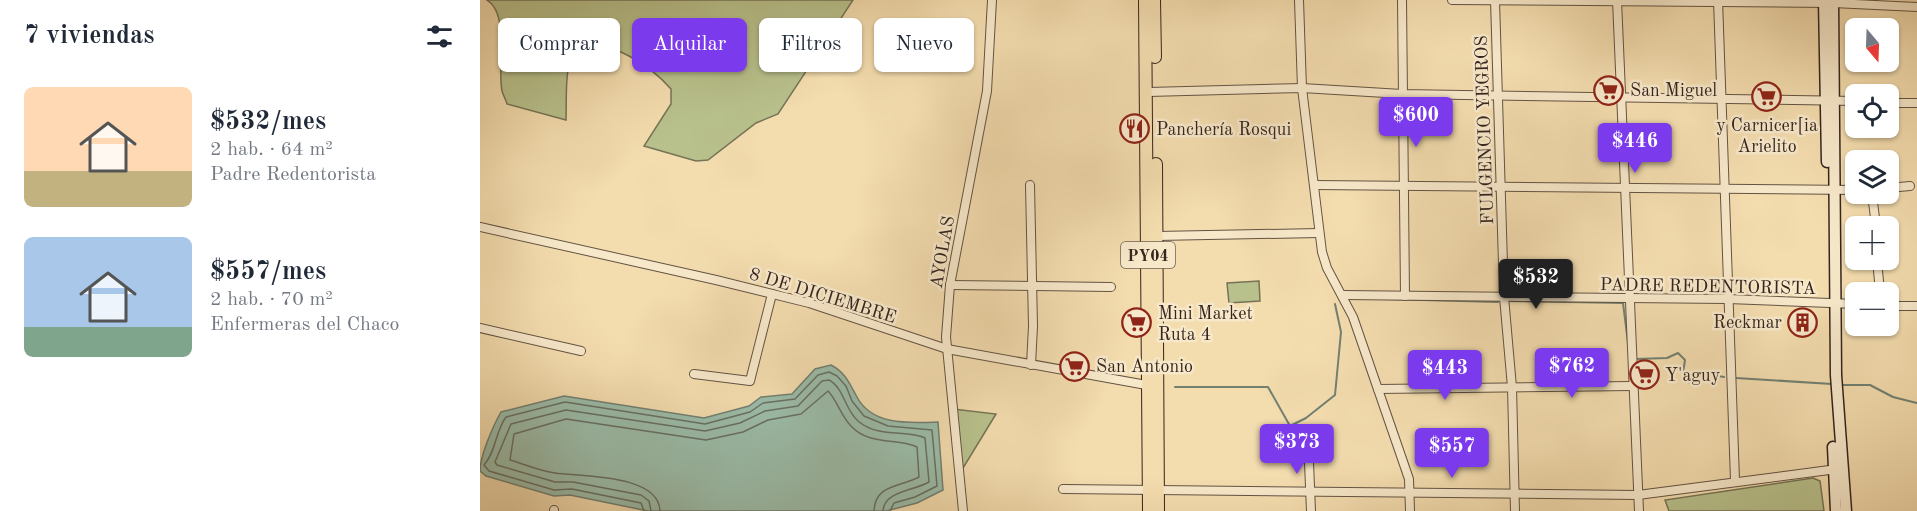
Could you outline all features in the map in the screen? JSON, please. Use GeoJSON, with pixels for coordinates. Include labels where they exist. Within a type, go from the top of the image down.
{"type":"FeatureCollection","features":[{"type":"Feature","properties":{"kind":"main road","name":"PY04"},"geometry":{"type":"LineString","coordinates":[[1145,0],[1152,92],[1157,236],[1153,386]]}},
{"type":"Feature","properties":{"kind":"main road","name":"PY04"},"geometry":{"type":"LineString","coordinates":[[1149,511],[1153,491],[1152,92],[1154,0]]}},
{"type":"Feature","properties":{"kind":"main road"},"geometry":{"type":"LineString","coordinates":[[1829,1],[1836,511]]}},
{"type":"Feature","properties":{"kind":"main road"},"geometry":{"type":"LineString","coordinates":[[1837,469],[1846,511]]}},
{"type":"Feature","properties":{"kind":"main road","name":"PY04"},"geometry":{"type":"LineString","coordinates":[[1153,491],[1158,511]]}},
{"type":"Feature","properties":{"kind":"street","name":"AYOLAS"},"geometry":{"type":"LineString","coordinates":[[963,511],[946,350],[950,285],[987,92],[992,0]]}},
{"type":"Feature","properties":{"kind":"street"},"geometry":{"type":"LineString","coordinates":[[1299,0],[1302,88],[1319,232],[1327,268],[1343,295],[1378,389],[1411,491],[1410,511]]}},
{"type":"Feature","properties":{"kind":"street"},"geometry":{"type":"LineString","coordinates":[[1402,0],[1405,296]]}},
{"type":"Feature","properties":{"kind":"street"},"geometry":{"type":"LineString","coordinates":[[1452,0],[1829,1],[1917,7]]}},
{"type":"Feature","properties":{"kind":"street","name":"FULGENCIO YEGROS"},"geometry":{"type":"LineString","coordinates":[[1495,0],[1504,297],[1512,387],[1515,511]]}},
{"type":"Feature","properties":{"kind":"street"},"geometry":{"type":"LineString","coordinates":[[1617,1],[1623,188],[1639,511]]}},
{"type":"Feature","properties":{"kind":"street"},"geometry":{"type":"LineString","coordinates":[[1718,1],[1735,480]]}},
{"type":"Feature","properties":{"kind":"street"},"geometry":{"type":"LineString","coordinates":[[1152,92],[1302,88],[1402,94],[1845,101]]}},
{"type":"Feature","properties":{"kind":"street"},"geometry":{"type":"LineString","coordinates":[[1899,103],[1917,104]]}},
{"type":"Feature","properties":{"kind":"street"},"geometry":{"type":"LineString","coordinates":[[1030,185],[1031,364]]}},
{"type":"Feature","properties":{"kind":"street"},"geometry":{"type":"LineString","coordinates":[[1315,185],[1845,190]]}},
{"type":"Feature","properties":{"kind":"street"},"geometry":{"type":"LineString","coordinates":[[1899,187],[1910,186]]}},
{"type":"Feature","properties":{"kind":"street","name":"8 DE DICIEMBRE"},"geometry":{"type":"LineString","coordinates":[[480,227],[772,294],[946,350],[1153,386]]}},
{"type":"Feature","properties":{"kind":"street"},"geometry":{"type":"LineString","coordinates":[[1157,236],[1319,232]]}},
{"type":"Feature","properties":{"kind":"street"},"geometry":{"type":"LineString","coordinates":[[950,285],[1111,287]]}},
{"type":"Feature","properties":{"kind":"street"},"geometry":{"type":"LineString","coordinates":[[694,375],[750,381],[772,294]]}},
{"type":"Feature","properties":{"kind":"street","name":"PADRE REDENTORISTA"},"geometry":{"type":"LineString","coordinates":[[1343,295],[1628,300],[1728,299],[1845,304]]}},
{"type":"Feature","properties":{"kind":"street"},"geometry":{"type":"LineString","coordinates":[[1899,306],[1917,306]]}},
{"type":"Feature","properties":{"kind":"street"},"geometry":{"type":"LineString","coordinates":[[480,328],[581,351]]}},
{"type":"Feature","properties":{"kind":"street"},"geometry":{"type":"LineString","coordinates":[[1378,389],[1633,386]]}},
{"type":"Feature","properties":{"kind":"street"},"geometry":{"type":"LineString","coordinates":[[1308,438],[1311,511]]}},
{"type":"Feature","properties":{"kind":"street"},"geometry":{"type":"LineString","coordinates":[[1063,489],[1638,495],[1735,480],[1837,469]]}},
{"type":"Feature","properties":{"kind":"green space"},"geometry":{"type":"Polygon","coordinates":[[[487,0],[853,0],[841,18],[759,18],[759,72],[806,72],[778,114],[756,123],[708,160],[696,161],[644,146],[671,104],[671,89],[653,72],[747,72],[747,18],[632,18],[632,57],[620,51],[620,18],[498,18],[494,7],[487,0]]]}},
{"type":"Feature","properties":{"kind":"green space"},"geometry":{"type":"Polygon","coordinates":[[[501,72],[568,72],[566,120],[507,104],[501,72]]]}},
{"type":"Feature","properties":{"kind":"green space"},"geometry":{"type":"Polygon","coordinates":[[[1259,281],[1260,301],[1229,303],[1227,283],[1259,281]]]}},
{"type":"Feature","properties":{"kind":"green space"},"geometry":{"type":"Polygon","coordinates":[[[953,409],[996,414],[960,473],[953,409]]]}},
{"type":"Feature","properties":{"kind":"green space"},"geometry":{"type":"Polygon","coordinates":[[[1813,478],[1820,481],[1824,511],[1669,511],[1665,500],[1813,478]]]}},
{"type":"Feature","properties":{"kind":"water"},"geometry":{"type":"Polygon","coordinates":[[[831,365],[844,375],[857,397],[872,413],[893,421],[938,422],[943,490],[917,503],[886,511],[648,511],[570,495],[554,496],[486,476],[480,471],[485,449],[501,412],[564,396],[704,418],[749,406],[761,397],[792,394],[815,369],[831,365]]]}},
{"type":"Feature","properties":{"kind":"waterway"},"geometry":{"type":"LineString","coordinates":[[1383,299],[1498,302]]}},
{"type":"Feature","properties":{"kind":"waterway"},"geometry":{"type":"LineString","coordinates":[[1510,301],[1623,303],[1630,359]]}},
{"type":"Feature","properties":{"kind":"waterway"},"geometry":{"type":"LineString","coordinates":[[1175,387],[1268,387],[1290,426],[1306,418],[1335,395],[1341,332],[1335,304]]}},
{"type":"Feature","properties":{"kind":"waterway"},"geometry":{"type":"LineString","coordinates":[[1635,359],[1667,358],[1678,353],[1685,360],[1683,373],[1685,381],[1691,383],[1706,374],[1724,377]]}},
{"type":"Feature","properties":{"kind":"waterway"},"geometry":{"type":"LineString","coordinates":[[1736,378],[1832,384]]}},
{"type":"Feature","properties":{"kind":"waterway"},"geometry":{"type":"LineString","coordinates":[[1841,385],[1870,385],[1893,397],[1917,403]]}},
{"type":"Feature","properties":{"kind":"place","name":"San Miguel"},"geometry":{"type":"Point","coordinates":[1609,90]}},
{"type":"Feature","properties":{"kind":"place","name":"y Carnicer[ia Arielito"},"geometry":{"type":"Point","coordinates":[1767,96]}},
{"type":"Feature","properties":{"kind":"place","name":"Panchería Rosqui"},"geometry":{"type":"Point","coordinates":[1135,129]}},
{"type":"Feature","properties":{"kind":"place","name":"Reckmar"},"geometry":{"type":"Point","coordinates":[1803,322]}},
{"type":"Feature","properties":{"kind":"place","name":"Mini Market Ruta 4"},"geometry":{"type":"Point","coordinates":[1137,323]}},
{"type":"Feature","properties":{"kind":"place","name":"San Antonio"},"geometry":{"type":"Point","coordinates":[1075,366]}},
{"type":"Feature","properties":{"kind":"place","name":"Y'aguy"},"geometry":{"type":"Point","coordinates":[1644,375]}}]}
